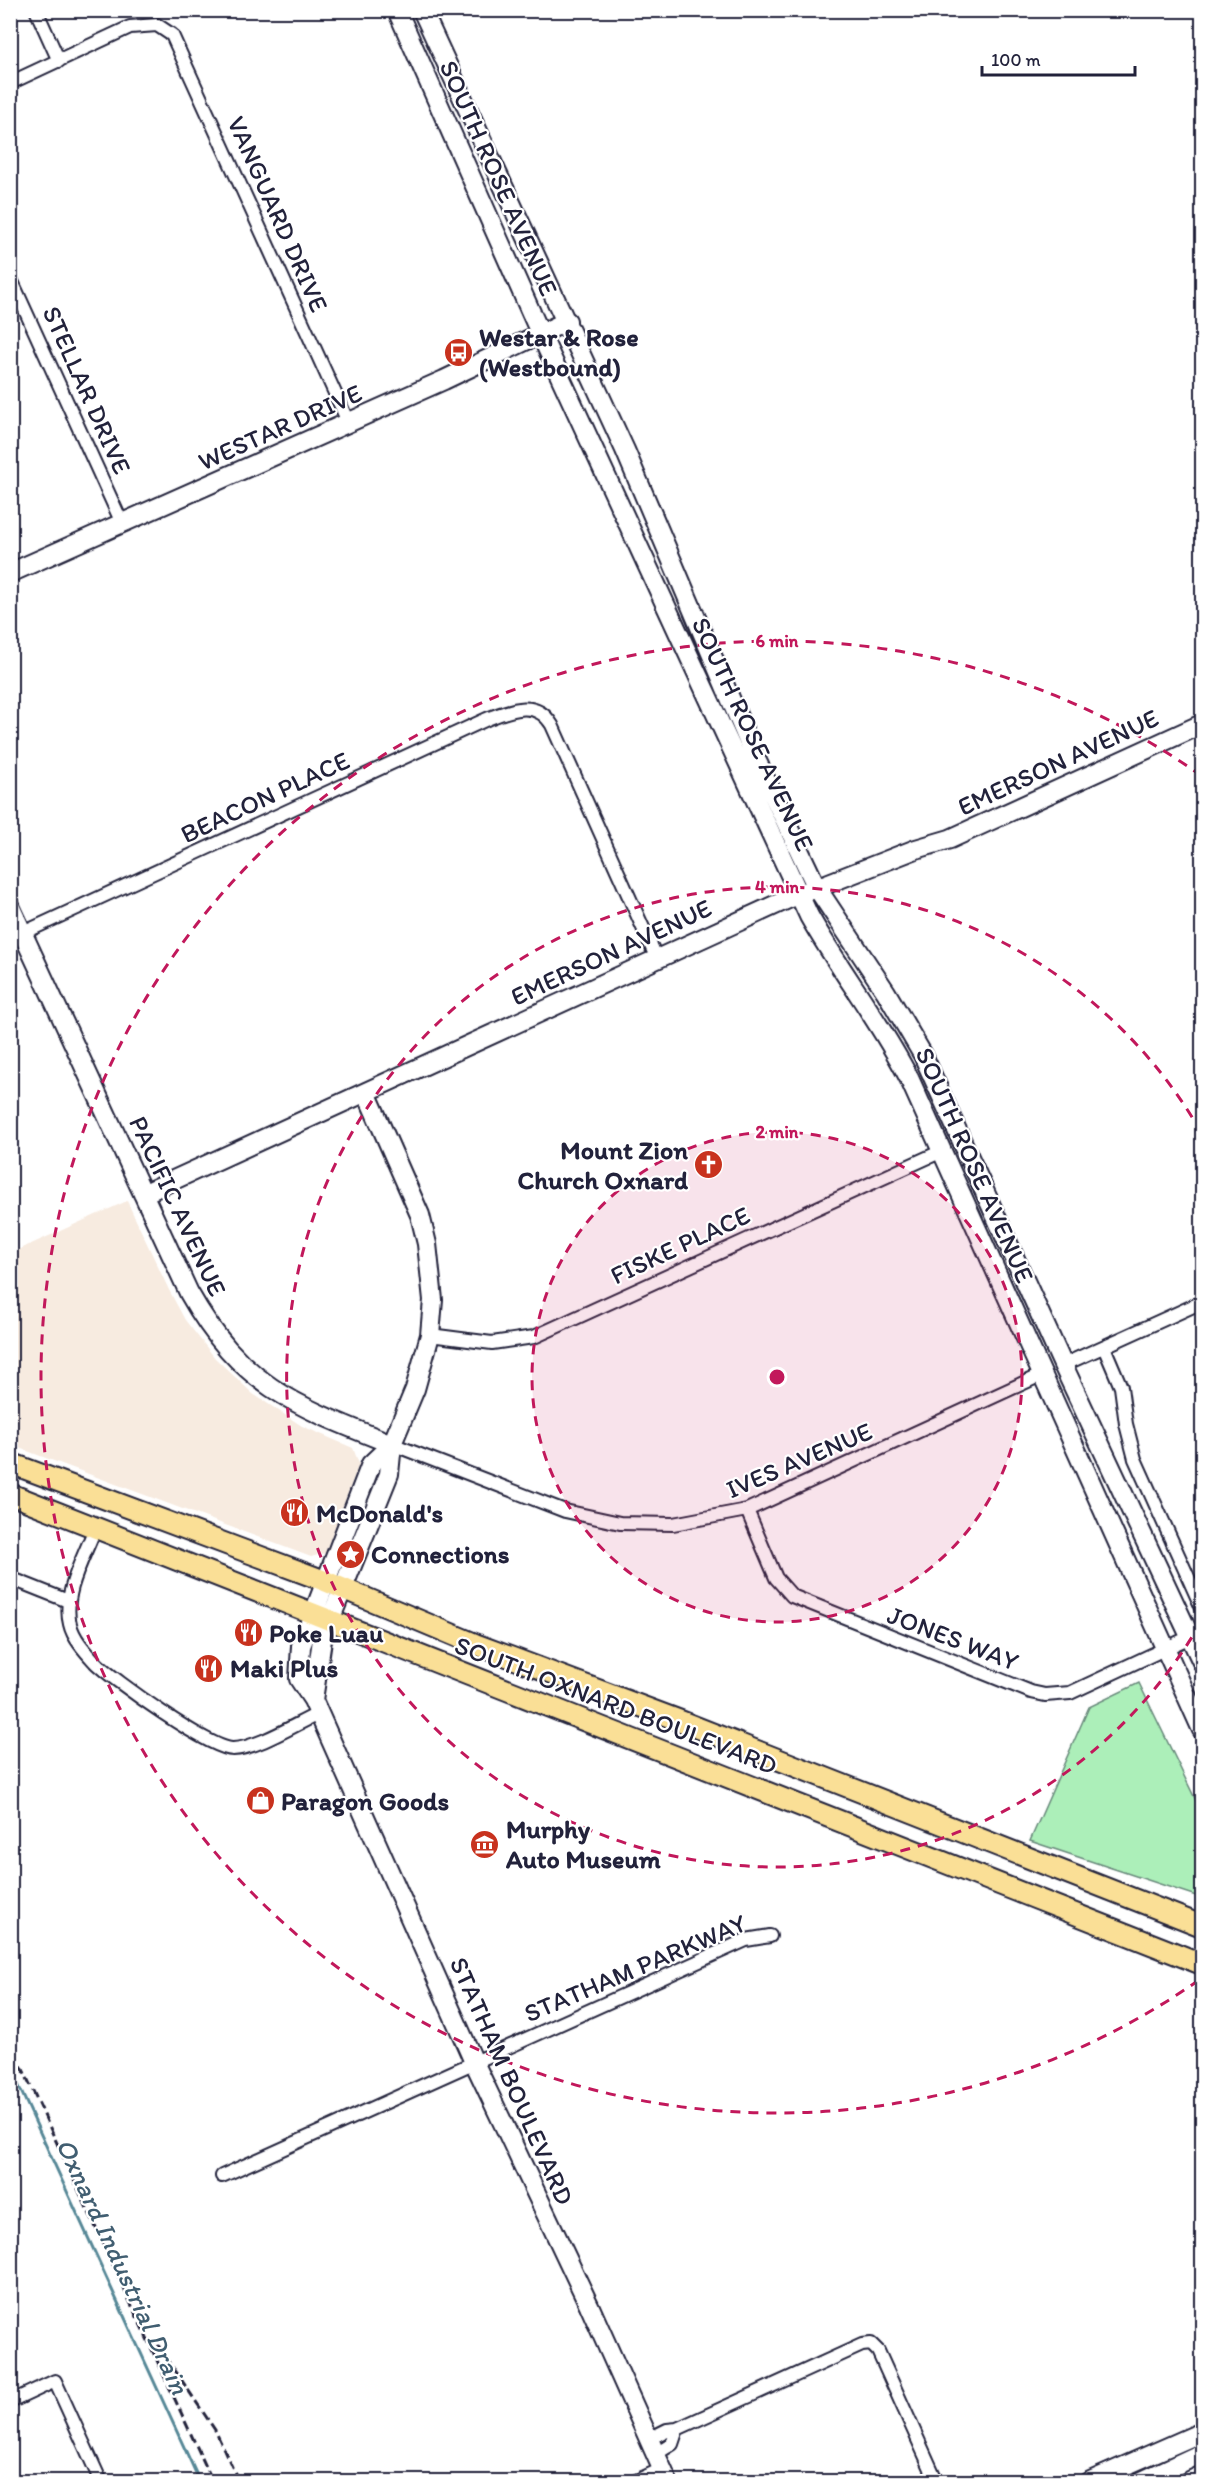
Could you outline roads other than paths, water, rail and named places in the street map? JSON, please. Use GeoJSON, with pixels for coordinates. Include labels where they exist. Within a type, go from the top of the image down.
{"type":"FeatureCollection","features":[{"type":"Feature","properties":{"kind":"main road","name":"SOUTH ROSE AVENUE"},"geometry":{"type":"LineString","coordinates":[[396,10],[541,335],[800,895],[832,957],[893,1047],[1203,1730]]}},
{"type":"Feature","properties":{"kind":"main road","name":"SOUTH ROSE AVENUE"},"geometry":{"type":"LineString","coordinates":[[422,10],[625,450],[755,757],[817,888],[915,1040],[1063,1365],[1203,1662]]}},
{"type":"Feature","properties":{"kind":"main road"},"geometry":{"type":"LineString","coordinates":[[509,260],[527,286],[544,318],[548,320],[555,314],[553,291]]}},
{"type":"Feature","properties":{"kind":"main road","name":"WESTAR DRIVE"},"geometry":{"type":"LineString","coordinates":[[10,573],[349,424],[567,321]]}},
{"type":"Feature","properties":{"kind":"main road"},"geometry":{"type":"LineString","coordinates":[[541,335],[554,339],[591,414],[625,450]]}},
{"type":"Feature","properties":{"kind":"main road","name":"EMERSON AVENUE"},"geometry":{"type":"LineString","coordinates":[[143,1194],[800,895],[916,849],[950,839],[1203,724]]}},
{"type":"Feature","properties":{"kind":"main road","name":"PACIFIC AVENUE"},"geometry":{"type":"LineString","coordinates":[[10,906],[189,1293],[211,1328],[233,1355],[270,1388],[294,1403],[392,1444]]}},
{"type":"Feature","properties":{"kind":"main road","name":"STATHAM BOULEVARD"},"geometry":{"type":"LineString","coordinates":[[366,1092],[420,1215],[432,1275],[433,1300],[430,1335],[414,1389],[392,1444],[389,1474],[344,1589],[322,1617],[299,1660],[299,1679],[315,1707],[421,1939],[474,2062],[659,2461]]}},
{"type":"Feature","properties":{"kind":"main road"},"geometry":{"type":"LineString","coordinates":[[991,1263],[1013,1283],[1045,1354],[1063,1365]]}},
{"type":"Feature","properties":{"kind":"main road","name":"STATHAM BOULEVARD"},"geometry":{"type":"LineString","coordinates":[[322,1617],[325,1581],[370,1464],[392,1444]]}},
{"type":"Feature","properties":{"kind":"main road","name":"SOUTH OXNARD BOULEVARD"},"geometry":{"type":"LineString","coordinates":[[10,1463],[325,1581],[475,1644],[1154,1905],[1203,1926]]}},
{"type":"Feature","properties":{"kind":"main road","name":"SOUTH OXNARD BOULEVARD"},"geometry":{"type":"LineString","coordinates":[[10,1494],[1203,1964]]}},
{"type":"Feature","properties":{"kind":"main road"},"geometry":{"type":"LineString","coordinates":[[1154,1905],[1203,1918]]}},
{"type":"Feature","properties":{"kind":"main road"},"geometry":{"type":"LineString","coordinates":[[1094,2480],[1203,2432]]}},
{"type":"Feature","properties":{"kind":"main road"},"geometry":{"type":"LineString","coordinates":[[1140,2481],[1203,2453]]}},
{"type":"Feature","properties":{"kind":"street"},"geometry":{"type":"LineString","coordinates":[[10,83],[59,61],[36,10]]}},
{"type":"Feature","properties":{"kind":"street","name":"VANGUARD DRIVE"},"geometry":{"type":"LineString","coordinates":[[59,61],[130,27],[148,24],[162,27],[177,43],[231,169],[349,424]]}},
{"type":"Feature","properties":{"kind":"street","name":"STELLAR DRIVE"},"geometry":{"type":"LineString","coordinates":[[10,277],[122,523]]}},
{"type":"Feature","properties":{"kind":"street","name":"BEACON PLACE"},"geometry":{"type":"LineString","coordinates":[[23,933],[508,710],[528,708],[544,714],[552,725],[657,959]]}},
{"type":"Feature","properties":{"kind":"street","name":"FISKE PLACE"},"geometry":{"type":"LineString","coordinates":[[430,1335],[492,1342],[534,1337],[942,1151]]}},
{"type":"Feature","properties":{"kind":"street"},"geometry":{"type":"LineString","coordinates":[[1063,1365],[1203,1302]]}},
{"type":"Feature","properties":{"kind":"street"},"geometry":{"type":"LineString","coordinates":[[1104,1347],[1121,1387],[1135,1459],[1203,1608]]}},
{"type":"Feature","properties":{"kind":"street","name":"IVES AVENUE"},"geometry":{"type":"LineString","coordinates":[[392,1444],[565,1511],[592,1518],[628,1524],[699,1522],[747,1510],[1043,1374]]}},
{"type":"Feature","properties":{"kind":"street","name":"JONES WAY"},"geometry":{"type":"LineString","coordinates":[[747,1510],[776,1578],[792,1596],[1031,1692],[1045,1695],[1070,1693],[1190,1637]]}},
{"type":"Feature","properties":{"kind":"street"},"geometry":{"type":"LineString","coordinates":[[95,1528],[68,1601],[70,1625],[80,1645],[94,1661],[200,1737],[221,1748],[247,1746],[315,1707]]}},
{"type":"Feature","properties":{"kind":"street"},"geometry":{"type":"LineString","coordinates":[[10,1578],[68,1601]]}},
{"type":"Feature","properties":{"kind":"street","name":"STATHAM PARKWAY"},"geometry":{"type":"LineString","coordinates":[[222,2176],[746,1940],[770,1936]]}},
{"type":"Feature","properties":{"kind":"street"},"geometry":{"type":"LineString","coordinates":[[659,2461],[667,2430],[677,2429],[862,2345],[871,2344],[878,2351],[937,2481]]}},
{"type":"Feature","properties":{"kind":"street"},"geometry":{"type":"LineString","coordinates":[[10,2402],[55,2381],[101,2481]]}},
{"type":"Feature","properties":{"kind":"street"},"geometry":{"type":"LineString","coordinates":[[634,2481],[659,2461],[672,2444],[677,2429]]}},
{"type":"Feature","properties":{"kind":"waterway","name":"Oxnard Industrial Drain"},"geometry":{"type":"LineString","coordinates":[[10,2067],[200,2482]]}},
{"type":"Feature","properties":{"kind":"railway"},"geometry":{"type":"LineString","coordinates":[[10,2024],[18,2049]]}},
{"type":"Feature","properties":{"kind":"railway"},"geometry":{"type":"LineString","coordinates":[[10,2041],[213,2482]]}},
{"type":"Feature","properties":{"kind":"railway"},"geometry":{"type":"LineString","coordinates":[[158,2345],[215,2430],[239,2482]]}},
{"type":"Feature","properties":{"kind":"place","name":"Westar & Rose (Westbound)"},"geometry":{"type":"Point","coordinates":[458,352]}},
{"type":"Feature","properties":{"kind":"place","name":"Mount Zion Church Oxnard"},"geometry":{"type":"Point","coordinates":[709,1165]}},
{"type":"Feature","properties":{"kind":"place","name":"McDonald's"},"geometry":{"type":"Point","coordinates":[295,1513]}},
{"type":"Feature","properties":{"kind":"place","name":"Connections"},"geometry":{"type":"Point","coordinates":[350,1554]}},
{"type":"Feature","properties":{"kind":"place","name":"Poke Luau"},"geometry":{"type":"Point","coordinates":[248,1633]}},
{"type":"Feature","properties":{"kind":"place","name":"Maki Plus"},"geometry":{"type":"Point","coordinates":[209,1668]}},
{"type":"Feature","properties":{"kind":"place","name":"Paragon Goods"},"geometry":{"type":"Point","coordinates":[260,1801]}},
{"type":"Feature","properties":{"kind":"place","name":"Murphy Auto Museum"},"geometry":{"type":"Point","coordinates":[485,1844]}}]}
